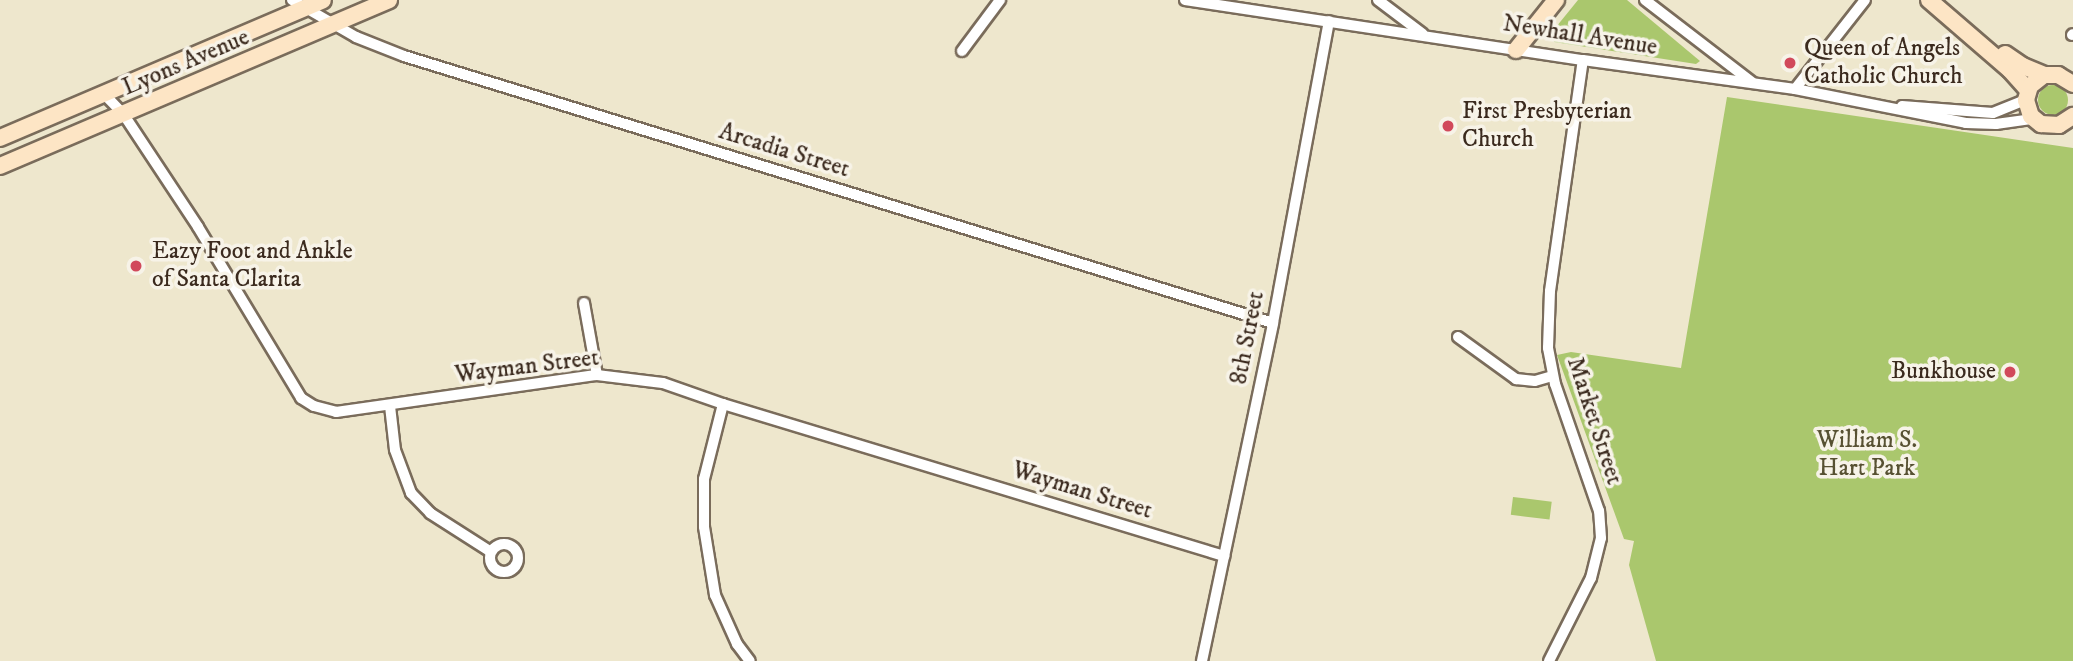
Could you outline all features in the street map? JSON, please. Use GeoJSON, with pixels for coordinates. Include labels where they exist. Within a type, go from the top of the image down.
{"type":"FeatureCollection","features":[{"type":"Feature","properties":{"kind":"main road","name":"Lyons Avenue"},"geometry":{"type":"LineString","coordinates":[[0,138],[105,95],[298,4],[323,0]]}},
{"type":"Feature","properties":{"kind":"main road","name":"Lyons Avenue"},"geometry":{"type":"LineString","coordinates":[[0,166],[389,0]]}},
{"type":"Feature","properties":{"kind":"main road"},"geometry":{"type":"LineString","coordinates":[[1516,50],[1556,0]]}},
{"type":"Feature","properties":{"kind":"main road"},"geometry":{"type":"LineString","coordinates":[[1929,0],[2018,77],[2027,95],[2033,118],[2050,126],[2071,120]]}},
{"type":"Feature","properties":{"kind":"main road"},"geometry":{"type":"LineString","coordinates":[[1970,34],[1989,42],[2022,66],[2044,75],[2058,75],[2073,84]]}},
{"type":"Feature","properties":{"kind":"main road"},"geometry":{"type":"LineString","coordinates":[[2027,95],[2033,82],[2044,75]]}},
{"type":"Feature","properties":{"kind":"street"},"geometry":{"type":"LineString","coordinates":[[962,51],[1000,0]]}},
{"type":"Feature","properties":{"kind":"street","name":"Newhall Avenue"},"geometry":{"type":"LineString","coordinates":[[1185,0],[1247,4],[1329,21],[1795,89],[1886,105],[1993,113],[2027,95]]}},
{"type":"Feature","properties":{"kind":"street"},"geometry":{"type":"LineString","coordinates":[[1378,0],[1424,35]]}},
{"type":"Feature","properties":{"kind":"street"},"geometry":{"type":"LineString","coordinates":[[1646,0],[1754,84]]}},
{"type":"Feature","properties":{"kind":"street"},"geometry":{"type":"LineString","coordinates":[[1795,89],[1865,0]]}},
{"type":"Feature","properties":{"kind":"street","name":"Arcadia Street"},"geometry":{"type":"LineString","coordinates":[[298,4],[356,37],[404,57],[1273,323]]}},
{"type":"Feature","properties":{"kind":"street","name":"8th Street"},"geometry":{"type":"LineString","coordinates":[[1202,661],[1273,323],[1329,21]]}},
{"type":"Feature","properties":{"kind":"street","name":"Market Street"},"geometry":{"type":"LineString","coordinates":[[1549,661],[1591,578],[1599,555],[1602,527],[1595,496],[1552,376],[1548,348],[1550,291],[1583,60]]}},
{"type":"Feature","properties":{"kind":"street","name":"Wayman Street"},"geometry":{"type":"LineString","coordinates":[[105,95],[124,115],[198,228],[301,398],[336,412],[597,375],[663,383],[723,404],[1224,556]]}},
{"type":"Feature","properties":{"kind":"street","name":"Newhall Avenue"},"geometry":{"type":"LineString","coordinates":[[1886,105],[1924,116],[1966,123],[1996,124],[2033,118]]}},
{"type":"Feature","properties":{"kind":"street"},"geometry":{"type":"LineString","coordinates":[[584,303],[597,375]]}},
{"type":"Feature","properties":{"kind":"street"},"geometry":{"type":"LineString","coordinates":[[1458,337],[1516,379],[1535,381],[1552,376]]}},
{"type":"Feature","properties":{"kind":"street"},"geometry":{"type":"LineString","coordinates":[[723,404],[704,479],[704,527],[715,595],[732,635],[750,661]]}},
{"type":"Feature","properties":{"kind":"street"},"geometry":{"type":"LineString","coordinates":[[390,406],[395,450],[411,493],[430,513],[491,552]]}},
{"type":"Feature","properties":{"kind":"green space"},"geometry":{"type":"Polygon","coordinates":[[[1578,0],[1627,0],[1700,61],[1696,64],[1554,42],[1552,32],[1578,0]]]}},
{"type":"Feature","properties":{"kind":"green space"},"geometry":{"type":"Polygon","coordinates":[[[2053,85],[2064,89],[2068,100],[2064,111],[2053,115],[2042,111],[2038,100],[2042,89],[2053,85]]]}},
{"type":"Feature","properties":{"kind":"green space","name":"William S. Hart Park"},"geometry":{"type":"Polygon","coordinates":[[[1727,97],[2073,148],[2073,661],[1656,661],[1629,565],[1634,541],[1624,539],[1557,355],[1571,352],[1681,368],[1727,97]]]}},
{"type":"Feature","properties":{"kind":"green space"},"geometry":{"type":"Polygon","coordinates":[[[1513,497],[1552,502],[1550,520],[1511,515],[1513,497]]]}},
{"type":"Feature","properties":{"kind":"place","name":"Queen of Angels Catholic Church"},"geometry":{"type":"Point","coordinates":[1790,63]}},
{"type":"Feature","properties":{"kind":"place","name":"First Presbyterian Church"},"geometry":{"type":"Point","coordinates":[1448,126]}},
{"type":"Feature","properties":{"kind":"place","name":"Eazy Foot and Ankle of Santa Clarita"},"geometry":{"type":"Point","coordinates":[136,266]}},
{"type":"Feature","properties":{"kind":"place","name":"Bunkhouse"},"geometry":{"type":"Point","coordinates":[2010,372]}}]}
